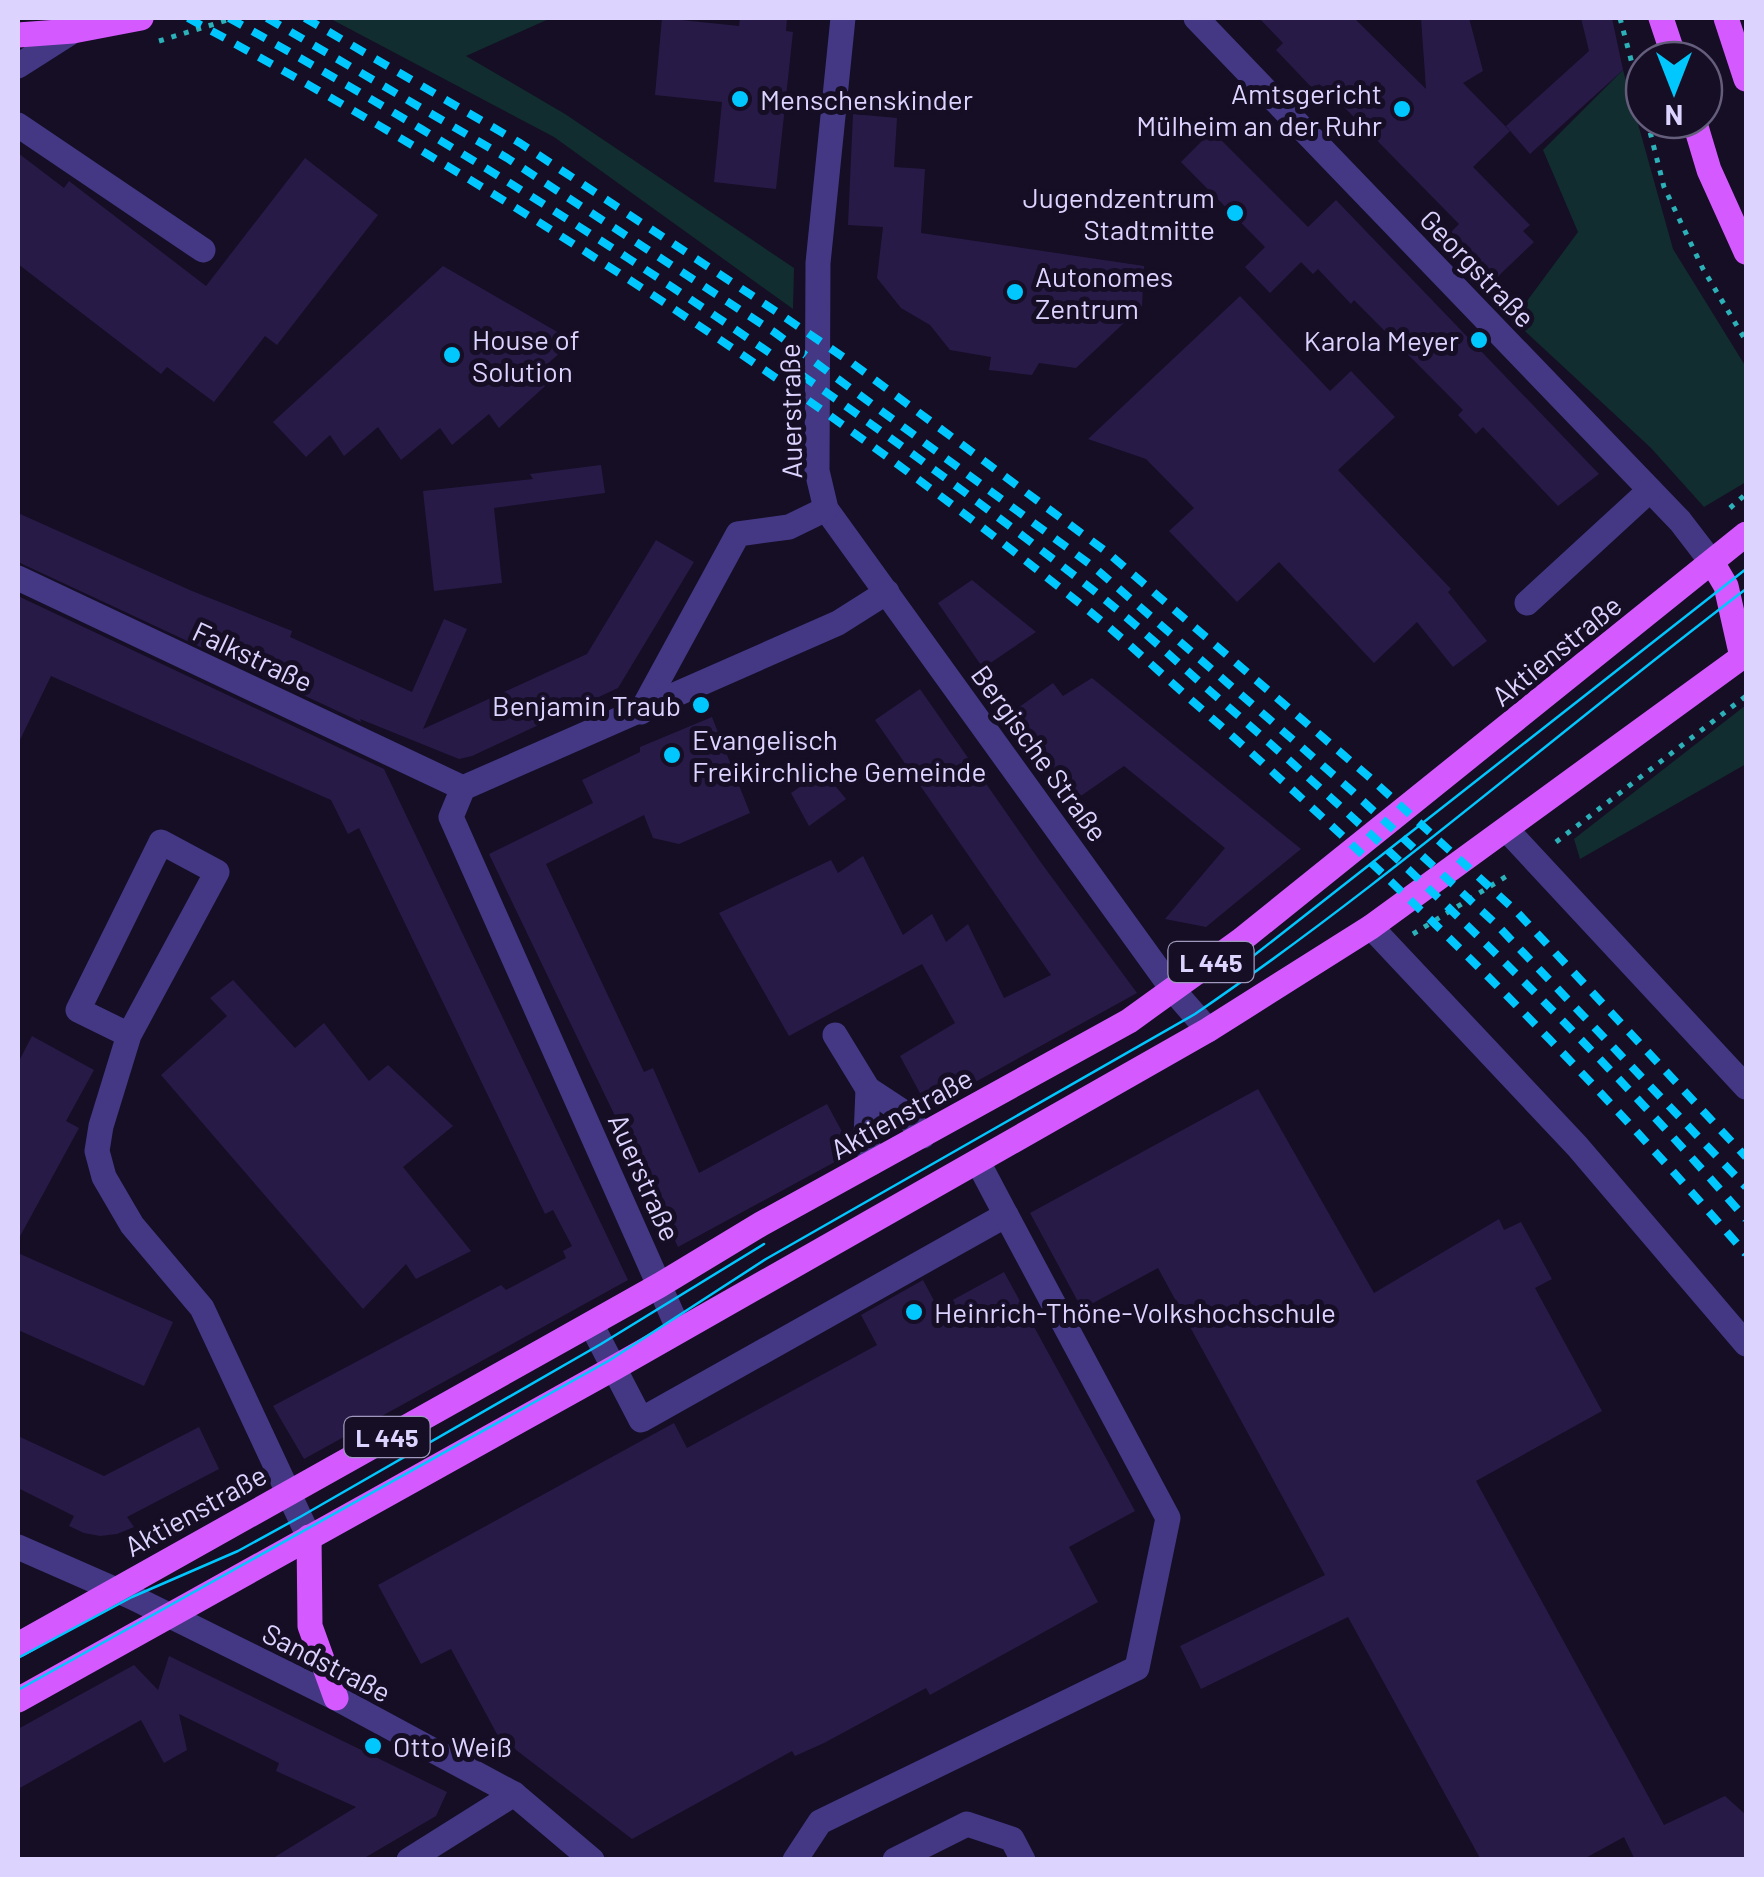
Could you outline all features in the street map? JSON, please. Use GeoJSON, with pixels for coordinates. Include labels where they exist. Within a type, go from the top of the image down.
{"type":"FeatureCollection","features":[{"type":"Feature","properties":{"kind":"main road"},"geometry":{"type":"LineString","coordinates":[[18,35],[74,31],[141,18]]}},
{"type":"Feature","properties":{"kind":"main road"},"geometry":{"type":"LineString","coordinates":[[1726,18],[1746,79]]}},
{"type":"Feature","properties":{"kind":"main road"},"geometry":{"type":"LineString","coordinates":[[1700,140],[1709,170],[1739,222],[1746,252]]}},
{"type":"Feature","properties":{"kind":"main road","name":"Aktienstraße"},"geometry":{"type":"LineString","coordinates":[[18,1645],[1129,1021],[1240,940],[1746,534]]}},
{"type":"Feature","properties":{"kind":"main road"},"geometry":{"type":"LineString","coordinates":[[1713,564],[1726,586],[1744,656]]}},
{"type":"Feature","properties":{"kind":"main road","name":"L 445"},"geometry":{"type":"LineString","coordinates":[[18,1700],[172,1617],[1208,1030],[1371,928],[1744,656]]}},
{"type":"Feature","properties":{"kind":"main road"},"geometry":{"type":"LineString","coordinates":[[310,1537],[310,1626],[336,1698]]}},
{"type":"Feature","properties":{"kind":"street","name":"Auerstraße"},"geometry":{"type":"LineString","coordinates":[[641,712],[738,534],[790,527],[826,509],[818,471],[818,263],[844,18]]}},
{"type":"Feature","properties":{"kind":"street","name":"Georgstraße"},"geometry":{"type":"LineString","coordinates":[[1196,18],[1680,521],[1713,564]]}},
{"type":"Feature","properties":{"kind":"street"},"geometry":{"type":"LineString","coordinates":[[18,66],[74,31]]}},
{"type":"Feature","properties":{"kind":"street"},"geometry":{"type":"LineString","coordinates":[[18,125],[204,250]]}},
{"type":"Feature","properties":{"kind":"street"},"geometry":{"type":"LineString","coordinates":[[1527,603],[1650,490]]}},
{"type":"Feature","properties":{"kind":"street","name":"Bergische Straße"},"geometry":{"type":"LineString","coordinates":[[826,509],[1173,990],[1208,1030]]}},
{"type":"Feature","properties":{"kind":"street","name":"Falkstraße"},"geometry":{"type":"LineString","coordinates":[[18,578],[463,788]]}},
{"type":"Feature","properties":{"kind":"street"},"geometry":{"type":"LineString","coordinates":[[463,788],[838,624],[887,592]]}},
{"type":"Feature","properties":{"kind":"street","name":"Auerstraße"},"geometry":{"type":"LineString","coordinates":[[463,788],[451,817],[679,1330]]}},
{"type":"Feature","properties":{"kind":"street"},"geometry":{"type":"LineString","coordinates":[[1507,830],[1746,1087]]}},
{"type":"Feature","properties":{"kind":"street"},"geometry":{"type":"LineString","coordinates":[[129,1035],[78,1010],[161,842],[216,872],[129,1035],[96,1151],[104,1177],[132,1225],[202,1308],[310,1537]]}},
{"type":"Feature","properties":{"kind":"street"},"geometry":{"type":"LineString","coordinates":[[1371,928],[1577,1146],[1746,1344]]}},
{"type":"Feature","properties":{"kind":"street"},"geometry":{"type":"LineString","coordinates":[[835,1036],[868,1088],[906,1114],[923,1136]]}},
{"type":"Feature","properties":{"kind":"street"},"geometry":{"type":"LineString","coordinates":[[868,1088],[866,1137],[872,1163]]}},
{"type":"Feature","properties":{"kind":"street"},"geometry":{"type":"LineString","coordinates":[[795,1860],[820,1822],[1137,1668],[1168,1518],[978,1162]]}},
{"type":"Feature","properties":{"kind":"street"},"geometry":{"type":"LineString","coordinates":[[591,1324],[641,1420],[1006,1215]]}},
{"type":"Feature","properties":{"kind":"street","name":"Sandstraße"},"geometry":{"type":"LineString","coordinates":[[18,1547],[114,1589],[336,1698],[514,1794],[592,1860]]}},
{"type":"Feature","properties":{"kind":"street"},"geometry":{"type":"LineString","coordinates":[[410,1860],[514,1794]]}},
{"type":"Feature","properties":{"kind":"street"},"geometry":{"type":"LineString","coordinates":[[896,1860],[967,1824],[1012,1840],[1023,1860]]}},
{"type":"Feature","properties":{"kind":"path"},"geometry":{"type":"LineString","coordinates":[[1652,140],[1664,187],[1702,270],[1746,341]]}},
{"type":"Feature","properties":{"kind":"green space"},"geometry":{"type":"Polygon","coordinates":[[[329,18],[551,18],[466,56],[565,114],[794,268],[793,309],[554,137],[329,18]]]}},
{"type":"Feature","properties":{"kind":"green space"},"geometry":{"type":"Polygon","coordinates":[[[1623,70],[1624,140],[1643,140],[1673,249],[1746,367],[1746,482],[1704,507],[1651,448],[1513,320],[1578,232],[1543,150],[1623,70]]]}},
{"type":"Feature","properties":{"kind":"green space"},"geometry":{"type":"Polygon","coordinates":[[[1746,705],[1746,764],[1580,859],[1574,839],[1746,705]]]}},
{"type":"Feature","properties":{"kind":"building","name":"Menschenskinder"},"geometry":{"type":"Polygon","coordinates":[[[662,18],[739,26],[740,18],[787,18],[786,31],[793,32],[776,189],[714,182],[722,102],[655,95],[662,18]]]}},
{"type":"Feature","properties":{"kind":"building","name":"Amtsgericht Mülheim an der Ruhr"},"geometry":{"type":"Polygon","coordinates":[[[1259,18],[1354,18],[1426,89],[1421,18],[1469,18],[1483,71],[1463,83],[1510,131],[1473,167],[1530,225],[1523,231],[1534,242],[1489,285],[1444,239],[1459,224],[1319,84],[1314,90],[1276,50],[1283,43],[1259,18]]]}},
{"type":"Feature","properties":{"kind":"building"},"geometry":{"type":"Polygon","coordinates":[[[1581,18],[1612,18],[1623,70],[1530,154],[1506,126],[1589,51],[1581,18]]]}},
{"type":"Feature","properties":{"kind":"building","name":"Autonomes Zentrum"},"geometry":{"type":"Polygon","coordinates":[[[853,114],[897,118],[894,167],[925,169],[921,233],[1144,266],[1142,306],[1076,368],[1039,363],[1032,375],[989,370],[991,357],[950,350],[930,325],[901,308],[877,278],[883,227],[848,225],[853,114]]]}},
{"type":"Feature","properties":{"kind":"building"},"geometry":{"type":"Polygon","coordinates":[[[1212,131],[1308,227],[1336,200],[1599,474],[1558,506],[1483,427],[1476,434],[1458,415],[1463,410],[1318,269],[1313,274],[1301,262],[1270,293],[1245,267],[1265,247],[1181,162],[1212,131]]]}},
{"type":"Feature","properties":{"kind":"building"},"geometry":{"type":"Polygon","coordinates":[[[18,153],[64,188],[69,181],[206,286],[305,158],[378,215],[277,345],[265,336],[214,402],[167,367],[161,374],[18,264],[18,153]]]}},
{"type":"Feature","properties":{"kind":"building","name":"House of Solution"},"geometry":{"type":"Polygon","coordinates":[[[443,266],[573,341],[543,368],[553,379],[499,428],[489,414],[452,445],[440,428],[401,460],[378,427],[344,456],[330,435],[306,457],[273,422],[443,266]]]}},
{"type":"Feature","properties":{"kind":"building"},"geometry":{"type":"Polygon","coordinates":[[[1240,296],[1330,391],[1351,371],[1395,417],[1338,470],[1451,589],[1448,592],[1487,641],[1453,667],[1417,622],[1374,663],[1279,562],[1237,602],[1169,531],[1194,508],[1146,459],[1088,439],[1240,296]]]}},
{"type":"Feature","properties":{"kind":"building"},"geometry":{"type":"Polygon","coordinates":[[[601,465],[605,493],[494,508],[502,583],[434,591],[423,491],[533,479],[530,474],[601,465]]]}},
{"type":"Feature","properties":{"kind":"building"},"geometry":{"type":"Polygon","coordinates":[[[18,513],[292,631],[290,637],[412,692],[444,619],[467,629],[423,729],[587,654],[656,540],[694,562],[618,688],[459,759],[360,719],[361,722],[18,562],[18,513]]]}},
{"type":"Feature","properties":{"kind":"building"},"geometry":{"type":"Polygon","coordinates":[[[972,580],[1036,632],[983,668],[938,603],[972,580]]]}},
{"type":"Feature","properties":{"kind":"building"},"geometry":{"type":"Polygon","coordinates":[[[18,596],[384,769],[628,1280],[304,1459],[273,1406],[501,1285],[506,1290],[566,1258],[563,1251],[572,1246],[553,1210],[545,1214],[359,828],[348,834],[331,800],[51,676],[18,744],[18,596]]]}},
{"type":"Feature","properties":{"kind":"building"},"geometry":{"type":"Polygon","coordinates":[[[1092,678],[1301,849],[1206,927],[1165,919],[1225,848],[1124,766],[1075,800],[1012,712],[1053,683],[1063,696],[1092,678]]]}},
{"type":"Feature","properties":{"kind":"building"},"geometry":{"type":"Polygon","coordinates":[[[920,689],[1137,993],[928,1108],[900,1056],[955,1023],[922,964],[789,1036],[719,913],[831,860],[838,873],[863,856],[903,935],[932,914],[946,942],[968,924],[1004,998],[1051,975],[875,720],[920,689]]]}},
{"type":"Feature","properties":{"kind":"building"},"geometry":{"type":"Polygon","coordinates":[[[712,717],[750,813],[679,844],[653,838],[644,815],[546,864],[644,1072],[653,1068],[699,1173],[827,1104],[853,1152],[678,1247],[489,854],[593,803],[582,780],[640,752],[640,747],[712,717]]]}},
{"type":"Feature","properties":{"kind":"building"},"geometry":{"type":"Polygon","coordinates":[[[823,771],[846,799],[809,826],[791,793],[823,771]]]}},
{"type":"Feature","properties":{"kind":"building"},"geometry":{"type":"Polygon","coordinates":[[[233,980],[295,1048],[324,1023],[369,1081],[388,1065],[453,1126],[403,1167],[471,1251],[416,1279],[406,1264],[363,1309],[161,1075],[227,1016],[210,998],[233,980]]]}},
{"type":"Feature","properties":{"kind":"building"},"geometry":{"type":"Polygon","coordinates":[[[32,1036],[94,1070],[66,1121],[79,1128],[18,1240],[18,1063],[32,1036]]]}},
{"type":"Feature","properties":{"kind":"building"},"geometry":{"type":"Polygon","coordinates":[[[1258,1089],[1374,1293],[1499,1219],[1504,1230],[1521,1222],[1552,1279],[1535,1288],[1602,1411],[1476,1481],[1664,1825],[1725,1796],[1746,1815],[1746,1860],[1635,1860],[1624,1837],[1582,1860],[1481,1860],[1348,1617],[1201,1689],[1180,1646],[1325,1575],[1158,1268],[1082,1309],[1030,1213],[1258,1089]]]}},
{"type":"Feature","properties":{"kind":"building"},"geometry":{"type":"Polygon","coordinates":[[[18,1253],[173,1322],[144,1386],[18,1330],[18,1253]]]}},
{"type":"Feature","properties":{"kind":"building"},"geometry":{"type":"Polygon","coordinates":[[[1004,1272],[1135,1511],[1069,1547],[1098,1602],[930,1695],[926,1688],[824,1743],[795,1756],[792,1751],[632,1839],[498,1736],[451,1649],[421,1664],[378,1585],[674,1423],[687,1448],[877,1345],[861,1315],[923,1280],[938,1308],[1004,1272]]]}},
{"type":"Feature","properties":{"kind":"building"},"geometry":{"type":"Polygon","coordinates":[[[199,1427],[219,1469],[127,1517],[134,1527],[117,1534],[84,1533],[69,1526],[74,1516],[18,1488],[18,1436],[104,1476],[199,1427]]]}},
{"type":"Feature","properties":{"kind":"building"},"geometry":{"type":"Polygon","coordinates":[[[169,1656],[447,1792],[436,1816],[361,1860],[270,1860],[356,1807],[276,1771],[279,1763],[179,1714],[187,1750],[164,1763],[141,1720],[18,1789],[18,1729],[134,1665],[158,1690],[169,1656]]]}},
{"type":"Feature","properties":{"kind":"tram line"},"geometry":{"type":"LineString","coordinates":[[1243,964],[1746,569]]}},
{"type":"Feature","properties":{"kind":"tram line"},"geometry":{"type":"LineString","coordinates":[[18,1690],[610,1360],[766,1259],[1195,1014],[1405,859],[1746,589]]}},
{"type":"Feature","properties":{"kind":"tram line"},"geometry":{"type":"LineString","coordinates":[[18,1658],[132,1597],[238,1551],[300,1517],[601,1344],[764,1244]]}},
{"type":"Feature","properties":{"kind":"railway"},"geometry":{"type":"LineString","coordinates":[[188,18],[419,149],[646,291],[866,442],[1078,602],[1285,783],[1422,912],[1555,1045],[1746,1254]]}},
{"type":"Feature","properties":{"kind":"railway"},"geometry":{"type":"LineString","coordinates":[[229,18],[451,147],[667,284],[879,429],[1103,598],[1300,770],[1433,893],[1562,1020],[1746,1219]]}},
{"type":"Feature","properties":{"kind":"railway"},"geometry":{"type":"LineString","coordinates":[[267,18],[507,158],[774,332],[1095,568],[1352,791],[1497,925],[1746,1187]]}},
{"type":"Feature","properties":{"kind":"railway"},"geometry":{"type":"LineString","coordinates":[[305,18],[520,143],[777,312],[1108,553],[1368,776],[1517,912],[1746,1157]]}},
{"type":"Feature","properties":{"kind":"place","name":"Menschenskinder"},"geometry":{"type":"Point","coordinates":[740,99]}},
{"type":"Feature","properties":{"kind":"place","name":"Amtsgericht Mülheim an der Ruhr"},"geometry":{"type":"Point","coordinates":[1402,109]}},
{"type":"Feature","properties":{"kind":"place","name":"Jugendzentrum Stadtmitte"},"geometry":{"type":"Point","coordinates":[1235,213]}},
{"type":"Feature","properties":{"kind":"place","name":"Autonomes Zentrum"},"geometry":{"type":"Point","coordinates":[1015,292]}},
{"type":"Feature","properties":{"kind":"place","name":"Karola Meyer"},"geometry":{"type":"Point","coordinates":[1479,340]}},
{"type":"Feature","properties":{"kind":"place","name":"House of Solution"},"geometry":{"type":"Point","coordinates":[452,355]}},
{"type":"Feature","properties":{"kind":"place","name":"Benjamin Traub"},"geometry":{"type":"Point","coordinates":[701,705]}},
{"type":"Feature","properties":{"kind":"place","name":"Evangelisch Freikirchliche Gemeinde"},"geometry":{"type":"Point","coordinates":[672,755]}},
{"type":"Feature","properties":{"kind":"place","name":"Heinrich-Thöne-Volkshochschule"},"geometry":{"type":"Point","coordinates":[914,1312]}},
{"type":"Feature","properties":{"kind":"place","name":"Otto Weiß"},"geometry":{"type":"Point","coordinates":[373,1746]}}]}
